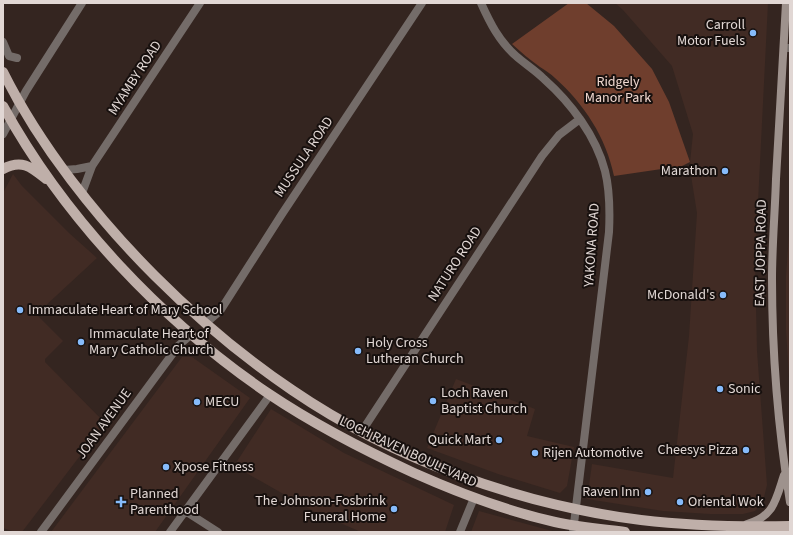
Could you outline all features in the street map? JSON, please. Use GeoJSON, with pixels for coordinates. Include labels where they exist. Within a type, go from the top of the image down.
{"type":"FeatureCollection","features":[{"type":"Feature","properties":{"kind":"main road","name":"EAST JOPPA ROAD"},"geometry":{"type":"LineString","coordinates":[[786,3],[787,48],[775,197],[772,284],[775,377],[785,472],[790,502]]}},
{"type":"Feature","properties":{"kind":"main road","name":"LOCH RAVEN BOULEVARD"},"geometry":{"type":"LineString","coordinates":[[3,72],[20,102],[64,170],[112,229],[144,264],[206,323],[280,382],[327,412],[419,459],[462,476],[520,494],[576,508],[645,520],[690,525],[738,527],[790,526]]}},
{"type":"Feature","properties":{"kind":"main road","name":"LOCH RAVEN BOULEVARD"},"geometry":{"type":"LineString","coordinates":[[3,106],[53,184],[86,227],[110,254],[152,297],[192,334],[221,359],[270,395],[320,426],[363,449],[474,498],[573,528],[624,532]]}},
{"type":"Feature","properties":{"kind":"main road"},"geometry":{"type":"LineString","coordinates":[[3,169],[14,164],[26,166],[32,168],[53,184]]}},
{"type":"Feature","properties":{"kind":"main road"},"geometry":{"type":"LineString","coordinates":[[192,334],[206,323]]}},
{"type":"Feature","properties":{"kind":"main road"},"geometry":{"type":"LineString","coordinates":[[738,527],[754,522],[767,514],[775,502],[785,472]]}},
{"type":"Feature","properties":{"kind":"street"},"geometry":{"type":"LineString","coordinates":[[3,134],[20,102],[82,3]]}},
{"type":"Feature","properties":{"kind":"street","name":"MYAMBY ROAD"},"geometry":{"type":"LineString","coordinates":[[82,192],[92,166],[200,3]]}},
{"type":"Feature","properties":{"kind":"street","name":"MUSSULA ROAD"},"geometry":{"type":"LineString","coordinates":[[206,323],[220,311],[282,214],[422,3]]}},
{"type":"Feature","properties":{"kind":"street","name":"YAKONA ROAD"},"geometry":{"type":"LineString","coordinates":[[481,3],[492,28],[504,44],[559,93],[580,119],[593,140],[605,170],[608,184],[610,215],[609,232],[573,528]]}},
{"type":"Feature","properties":{"kind":"street"},"geometry":{"type":"LineString","coordinates":[[3,42],[9,56],[17,58]]}},
{"type":"Feature","properties":{"kind":"street","name":"NATURO ROAD"},"geometry":{"type":"LineString","coordinates":[[362,431],[542,156],[559,135],[580,119]]}},
{"type":"Feature","properties":{"kind":"street"},"geometry":{"type":"LineString","coordinates":[[64,170],[92,166]]}},
{"type":"Feature","properties":{"kind":"street","name":"JOAN AVENUE"},"geometry":{"type":"LineString","coordinates":[[41,532],[179,345],[192,334]]}},
{"type":"Feature","properties":{"kind":"street"},"geometry":{"type":"LineString","coordinates":[[170,532],[270,395]]}},
{"type":"Feature","properties":{"kind":"street"},"geometry":{"type":"LineString","coordinates":[[460,532],[474,498]]}},
{"type":"Feature","properties":{"kind":"street"},"geometry":{"type":"LineString","coordinates":[[185,511],[218,532]]}},
{"type":"Feature","properties":{"kind":"shaded area"},"geometry":{"type":"Polygon","coordinates":[[[615,3],[768,3],[755,262],[757,351],[767,485],[763,501],[755,511],[743,514],[710,514],[663,511],[587,499],[592,464],[673,478],[689,336],[697,213],[690,162],[693,134],[672,66],[623,10],[615,3]]]}},
{"type":"Feature","properties":{"kind":"shaded area"},"geometry":{"type":"Polygon","coordinates":[[[13,174],[22,186],[69,233],[97,258],[37,315],[63,341],[45,359],[45,362],[105,423],[22,532],[15,532],[3,528],[3,193],[13,174]]]}},
{"type":"Feature","properties":{"kind":"shaded area"},"geometry":{"type":"Polygon","coordinates":[[[790,184],[790,392],[786,330],[786,276],[790,184]]]}},
{"type":"Feature","properties":{"kind":"shaded area"},"geometry":{"type":"Polygon","coordinates":[[[182,357],[192,357],[250,398],[155,532],[51,532],[182,357]]]}},
{"type":"Feature","properties":{"kind":"shaded area"},"geometry":{"type":"Polygon","coordinates":[[[456,379],[535,409],[527,436],[574,447],[567,486],[560,493],[498,474],[427,448],[456,379]]]}},
{"type":"Feature","properties":{"kind":"shaded area"},"geometry":{"type":"Polygon","coordinates":[[[271,409],[344,453],[454,505],[445,532],[361,532],[315,512],[234,466],[271,409]]]}},
{"type":"Feature","properties":{"kind":"shaded area"},"geometry":{"type":"Polygon","coordinates":[[[479,511],[556,532],[471,532],[479,511]]]}},
{"type":"Feature","properties":{"kind":"green space","name":"Ridgely Manor Park"},"geometry":{"type":"Polygon","coordinates":[[[569,3],[586,3],[614,26],[652,69],[669,102],[690,162],[682,166],[614,176],[605,148],[584,110],[566,88],[512,44],[569,3]]]}},
{"type":"Feature","properties":{"kind":"place","name":"Carroll Motor Fuels"},"geometry":{"type":"Point","coordinates":[753,33]}},
{"type":"Feature","properties":{"kind":"place","name":"Marathon"},"geometry":{"type":"Point","coordinates":[725,171]}},
{"type":"Feature","properties":{"kind":"place","name":"McDonald's"},"geometry":{"type":"Point","coordinates":[723,295]}},
{"type":"Feature","properties":{"kind":"place","name":"Immaculate Heart of Mary School"},"geometry":{"type":"Point","coordinates":[20,310]}},
{"type":"Feature","properties":{"kind":"place","name":"Immaculate Heart of Mary Catholic Church"},"geometry":{"type":"Point","coordinates":[81,342]}},
{"type":"Feature","properties":{"kind":"place","name":"Holy Cross Lutheran Church"},"geometry":{"type":"Point","coordinates":[358,351]}},
{"type":"Feature","properties":{"kind":"place","name":"Sonic"},"geometry":{"type":"Point","coordinates":[720,389]}},
{"type":"Feature","properties":{"kind":"place","name":"Loch Raven Baptist Church"},"geometry":{"type":"Point","coordinates":[433,401]}},
{"type":"Feature","properties":{"kind":"place","name":"MECU"},"geometry":{"type":"Point","coordinates":[197,402]}},
{"type":"Feature","properties":{"kind":"place","name":"Quick Mart"},"geometry":{"type":"Point","coordinates":[499,440]}},
{"type":"Feature","properties":{"kind":"place","name":"Cheesys Pizza"},"geometry":{"type":"Point","coordinates":[746,450]}},
{"type":"Feature","properties":{"kind":"place","name":"Rijen Automotive"},"geometry":{"type":"Point","coordinates":[535,453]}},
{"type":"Feature","properties":{"kind":"place","name":"Xpose Fitness"},"geometry":{"type":"Point","coordinates":[166,467]}},
{"type":"Feature","properties":{"kind":"place","name":"Raven Inn"},"geometry":{"type":"Point","coordinates":[648,492]}},
{"type":"Feature","properties":{"kind":"place","name":"Planned Parenthood"},"geometry":{"type":"Point","coordinates":[121,502]}},
{"type":"Feature","properties":{"kind":"place","name":"Oriental Wok"},"geometry":{"type":"Point","coordinates":[680,502]}},
{"type":"Feature","properties":{"kind":"place","name":"The Johnson-Fosbrink Funeral Home"},"geometry":{"type":"Point","coordinates":[394,509]}}]}
